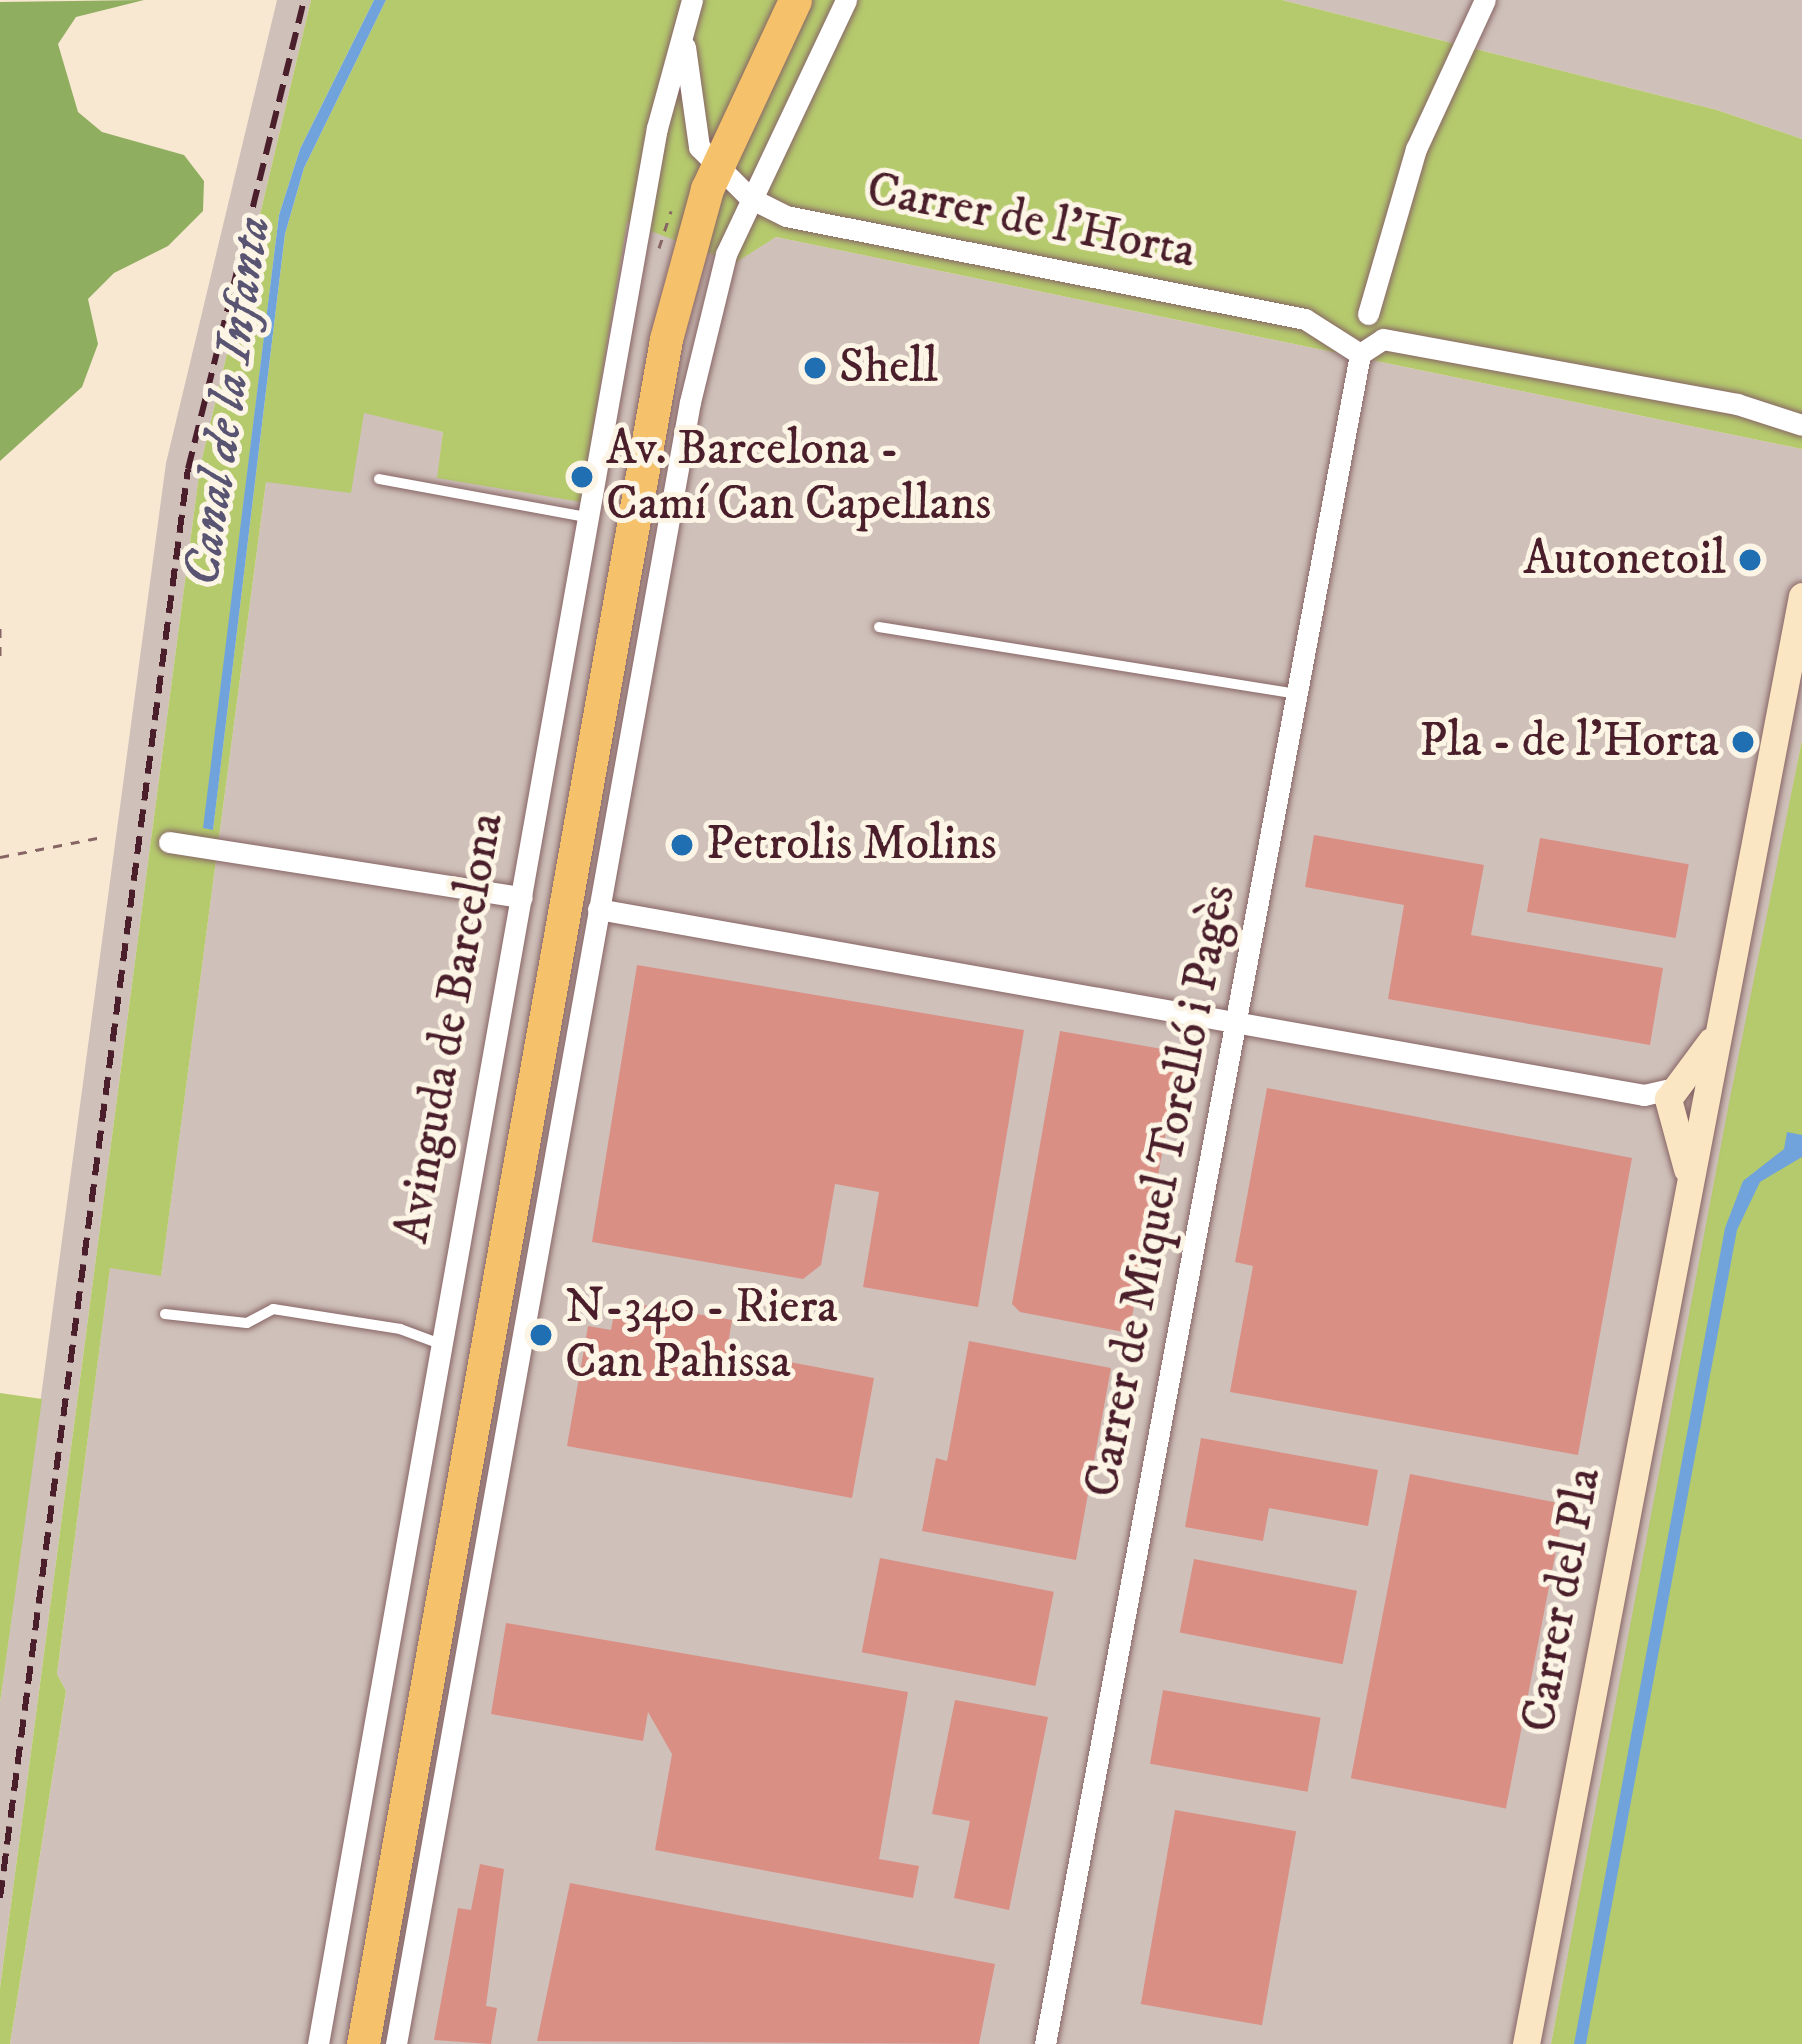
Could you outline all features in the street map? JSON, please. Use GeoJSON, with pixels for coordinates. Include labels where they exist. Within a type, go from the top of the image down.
{"type":"FeatureCollection","features":[{"type":"Feature","properties":{"kind":"main road","name":"Avinguda de Barcelona"},"geometry":{"type":"LineString","coordinates":[[363,2044],[683,262],[716,164],[795,0]]}},
{"type":"Feature","properties":{"kind":"main road","name":"Carrer del Pla"},"geometry":{"type":"LineString","coordinates":[[1526,2044],[1688,1173],[1689,1113],[1713,1038],[1802,596]]}},
{"type":"Feature","properties":{"kind":"main road","name":"Carrer del Pla"},"geometry":{"type":"LineString","coordinates":[[1679,1086],[1713,1038]]}},
{"type":"Feature","properties":{"kind":"main road"},"geometry":{"type":"LineString","coordinates":[[1679,1086],[1700,1088],[1689,1113]]}},
{"type":"Feature","properties":{"kind":"street","name":"Avinguda de Barcelona"},"geometry":{"type":"LineString","coordinates":[[318,2044],[657,128],[692,0]]}},
{"type":"Feature","properties":{"kind":"street","name":"Avinguda de Barcelona"},"geometry":{"type":"LineString","coordinates":[[396,2044],[690,402],[726,254],[846,0]]}},
{"type":"Feature","properties":{"kind":"street"},"geometry":{"type":"LineString","coordinates":[[1383,339],[1368,314],[1398,199],[1485,0]]}},
{"type":"Feature","properties":{"kind":"street","name":"Avinguda de Barcelona"},"geometry":{"type":"LineString","coordinates":[[684,30],[688,111],[699,147],[716,164]]}},
{"type":"Feature","properties":{"kind":"street","name":"Carrer de l'Horta"},"geometry":{"type":"LineString","coordinates":[[716,164],[750,198],[786,216],[1305,319],[1360,354]]}},
{"type":"Feature","properties":{"kind":"street"},"geometry":{"type":"LineString","coordinates":[[1342,339],[1348,318],[1368,314]]}},
{"type":"Feature","properties":{"kind":"street"},"geometry":{"type":"LineString","coordinates":[[1360,354],[1383,339],[1737,404],[1802,425]]}},
{"type":"Feature","properties":{"kind":"street","name":"Carrer de Miquel Torelló i Pagès"},"geometry":{"type":"LineString","coordinates":[[1045,2044],[1360,354]]}},
{"type":"Feature","properties":{"kind":"street","name":"Avinguda de Barcelona"},"geometry":{"type":"LineString","coordinates":[[630,543],[690,402]]}},
{"type":"Feature","properties":{"kind":"street"},"geometry":{"type":"LineString","coordinates":[[169,842],[523,897]]}},
{"type":"Feature","properties":{"kind":"street"},"geometry":{"type":"LineString","coordinates":[[598,909],[1643,1095],[1689,1113]]}},
{"type":"Feature","properties":{"kind":"street"},"geometry":{"type":"LineString","coordinates":[[1643,1095],[1679,1086]]}},
{"type":"Feature","properties":{"kind":"lane"},"geometry":{"type":"LineString","coordinates":[[379,479],[590,518]]}},
{"type":"Feature","properties":{"kind":"lane"},"geometry":{"type":"LineString","coordinates":[[879,628],[1298,694]]}},
{"type":"Feature","properties":{"kind":"lane"},"geometry":{"type":"LineString","coordinates":[[165,1314],[247,1323],[273,1309],[400,1329],[443,1345]]}},
{"type":"Feature","properties":{"kind":"path"},"geometry":{"type":"LineString","coordinates":[[0,628],[0,664]]}},
{"type":"Feature","properties":{"kind":"path"},"geometry":{"type":"LineString","coordinates":[[0,857],[97,838]]}},
{"type":"Feature","properties":{"kind":"shaded area"},"geometry":{"type":"Polygon","coordinates":[[[277,0],[311,0],[200,467],[0,1988],[0,1703],[166,463],[277,0]]]}},
{"type":"Feature","properties":{"kind":"shaded area"},"geometry":{"type":"Polygon","coordinates":[[[1282,0],[1802,0],[1802,139],[1717,110],[1282,0]]]}},
{"type":"Feature","properties":{"kind":"shaded area"},"geometry":{"type":"Polygon","coordinates":[[[627,221],[735,262],[776,237],[1802,449],[1802,740],[1551,2044],[10,2044],[66,1691],[57,1674],[110,1267],[161,1275],[266,482],[364,412],[443,432],[438,478],[627,221]]]}},
{"type":"Feature","properties":{"kind":"green space"},"geometry":{"type":"Polygon","coordinates":[[[144,0],[76,17],[58,44],[78,112],[102,132],[184,155],[204,181],[203,211],[168,246],[114,273],[88,299],[98,344],[82,387],[0,461],[0,2],[144,0]]]}},
{"type":"Feature","properties":{"kind":"green space"},"geometry":{"type":"Polygon","coordinates":[[[311,0],[374,0],[300,149],[279,215],[204,828],[213,829],[285,234],[304,168],[386,0],[1282,0],[1717,110],[1802,139],[1802,449],[776,237],[735,263],[627,222],[581,502],[437,478],[443,432],[364,413],[351,493],[266,482],[161,1276],[110,1268],[57,1674],[66,1691],[10,2044],[0,2044],[0,1988],[200,467],[311,0]]]}},
{"type":"Feature","properties":{"kind":"green space"},"geometry":{"type":"Polygon","coordinates":[[[1802,740],[1802,2044],[1551,2044],[1728,1108],[1802,740]]]}},
{"type":"Feature","properties":{"kind":"green space"},"geometry":{"type":"Polygon","coordinates":[[[0,1393],[42,1399],[0,1703],[0,1393]]]}},
{"type":"Feature","properties":{"kind":"water"},"geometry":{"type":"Polygon","coordinates":[[[374,0],[386,0],[304,168],[285,234],[213,830],[203,828],[279,215],[300,149],[374,0]]]}},
{"type":"Feature","properties":{"kind":"water"},"geometry":{"type":"Polygon","coordinates":[[[1787,1132],[1802,1135],[1802,1157],[1760,1182],[1737,1230],[1586,2044],[1574,2044],[1725,1228],[1743,1181],[1784,1149],[1787,1132]]]}},
{"type":"Feature","properties":{"kind":"building"},"geometry":{"type":"Polygon","coordinates":[[[1314,835],[1484,865],[1471,935],[1663,968],[1650,1045],[1388,999],[1404,905],[1305,887],[1314,835]]]}},
{"type":"Feature","properties":{"kind":"building"},"geometry":{"type":"Polygon","coordinates":[[[1540,838],[1689,864],[1676,938],[1527,912],[1540,838]]]}},
{"type":"Feature","properties":{"kind":"building"},"geometry":{"type":"Polygon","coordinates":[[[637,965],[1024,1030],[978,1307],[863,1287],[879,1192],[835,1184],[821,1265],[803,1279],[592,1242],[637,965]]]}},
{"type":"Feature","properties":{"kind":"building"},"geometry":{"type":"Polygon","coordinates":[[[1060,1031],[1162,1049],[1177,1072],[1129,1333],[1020,1312],[1012,1304],[1060,1031]]]}},
{"type":"Feature","properties":{"kind":"building"},"geometry":{"type":"Polygon","coordinates":[[[1267,1088],[1632,1158],[1578,1455],[1230,1392],[1253,1266],[1235,1262],[1267,1088]]]}},
{"type":"Feature","properties":{"kind":"building"},"geometry":{"type":"Polygon","coordinates":[[[626,1302],[732,1320],[727,1350],[874,1378],[852,1498],[567,1446],[588,1326],[611,1330],[615,1309],[626,1302]]]}},
{"type":"Feature","properties":{"kind":"building"},"geometry":{"type":"Polygon","coordinates":[[[969,1341],[1111,1368],[1076,1560],[922,1531],[936,1458],[947,1461],[969,1341]]]}},
{"type":"Feature","properties":{"kind":"building"},"geometry":{"type":"Polygon","coordinates":[[[1201,1438],[1378,1470],[1368,1526],[1269,1508],[1263,1541],[1185,1527],[1201,1438]]]}},
{"type":"Feature","properties":{"kind":"building"},"geometry":{"type":"Polygon","coordinates":[[[1410,1474],[1565,1504],[1506,1808],[1351,1778],[1410,1474]]]}},
{"type":"Feature","properties":{"kind":"building"},"geometry":{"type":"Polygon","coordinates":[[[880,1558],[1054,1592],[1035,1686],[862,1652],[880,1558]]]}},
{"type":"Feature","properties":{"kind":"building"},"geometry":{"type":"Polygon","coordinates":[[[1194,1559],[1357,1591],[1343,1664],[1180,1633],[1194,1559]]]}},
{"type":"Feature","properties":{"kind":"building"},"geometry":{"type":"Polygon","coordinates":[[[506,1623],[908,1692],[879,1859],[919,1866],[913,1898],[655,1850],[672,1754],[648,1712],[643,1741],[491,1714],[506,1623]]]}},
{"type":"Feature","properties":{"kind":"building"},"geometry":{"type":"Polygon","coordinates":[[[1163,1690],[1321,1718],[1308,1792],[1150,1764],[1163,1690]]]}},
{"type":"Feature","properties":{"kind":"building"},"geometry":{"type":"Polygon","coordinates":[[[955,1700],[1048,1717],[1009,1910],[954,1898],[970,1821],[932,1814],[955,1700]]]}},
{"type":"Feature","properties":{"kind":"building"},"geometry":{"type":"Polygon","coordinates":[[[1175,1810],[1296,1831],[1262,2025],[1141,2004],[1175,1810]]]}},
{"type":"Feature","properties":{"kind":"building"},"geometry":{"type":"Polygon","coordinates":[[[480,1864],[504,1869],[486,2006],[497,2008],[491,2044],[434,2040],[458,1908],[471,1910],[480,1864]]]}},
{"type":"Feature","properties":{"kind":"building"},"geometry":{"type":"Polygon","coordinates":[[[570,1883],[995,1964],[979,2044],[537,2041],[570,1883]]]}},
{"type":"Feature","properties":{"kind":"railway"},"geometry":{"type":"LineString","coordinates":[[0,1898],[188,469],[304,0]]}},
{"type":"Feature","properties":{"kind":"place","name":"Shell"},"geometry":{"type":"Point","coordinates":[815,368]}},
{"type":"Feature","properties":{"kind":"place","name":"Av. Barcelona - Camí Can Capellans"},"geometry":{"type":"Point","coordinates":[582,477]}},
{"type":"Feature","properties":{"kind":"place","name":"Autonetoil"},"geometry":{"type":"Point","coordinates":[1750,560]}},
{"type":"Feature","properties":{"kind":"place","name":"Pla - de l'Horta"},"geometry":{"type":"Point","coordinates":[1743,742]}},
{"type":"Feature","properties":{"kind":"place","name":"Petrolis Molins"},"geometry":{"type":"Point","coordinates":[682,845]}},
{"type":"Feature","properties":{"kind":"place","name":"N-340 - Riera Can Pahissa"},"geometry":{"type":"Point","coordinates":[541,1335]}},
{"type":"Feature","properties":{"kind":"water label","name":"Canal de la Infanta"},"geometry":{"type":"Point","coordinates":[228,401]}}]}
